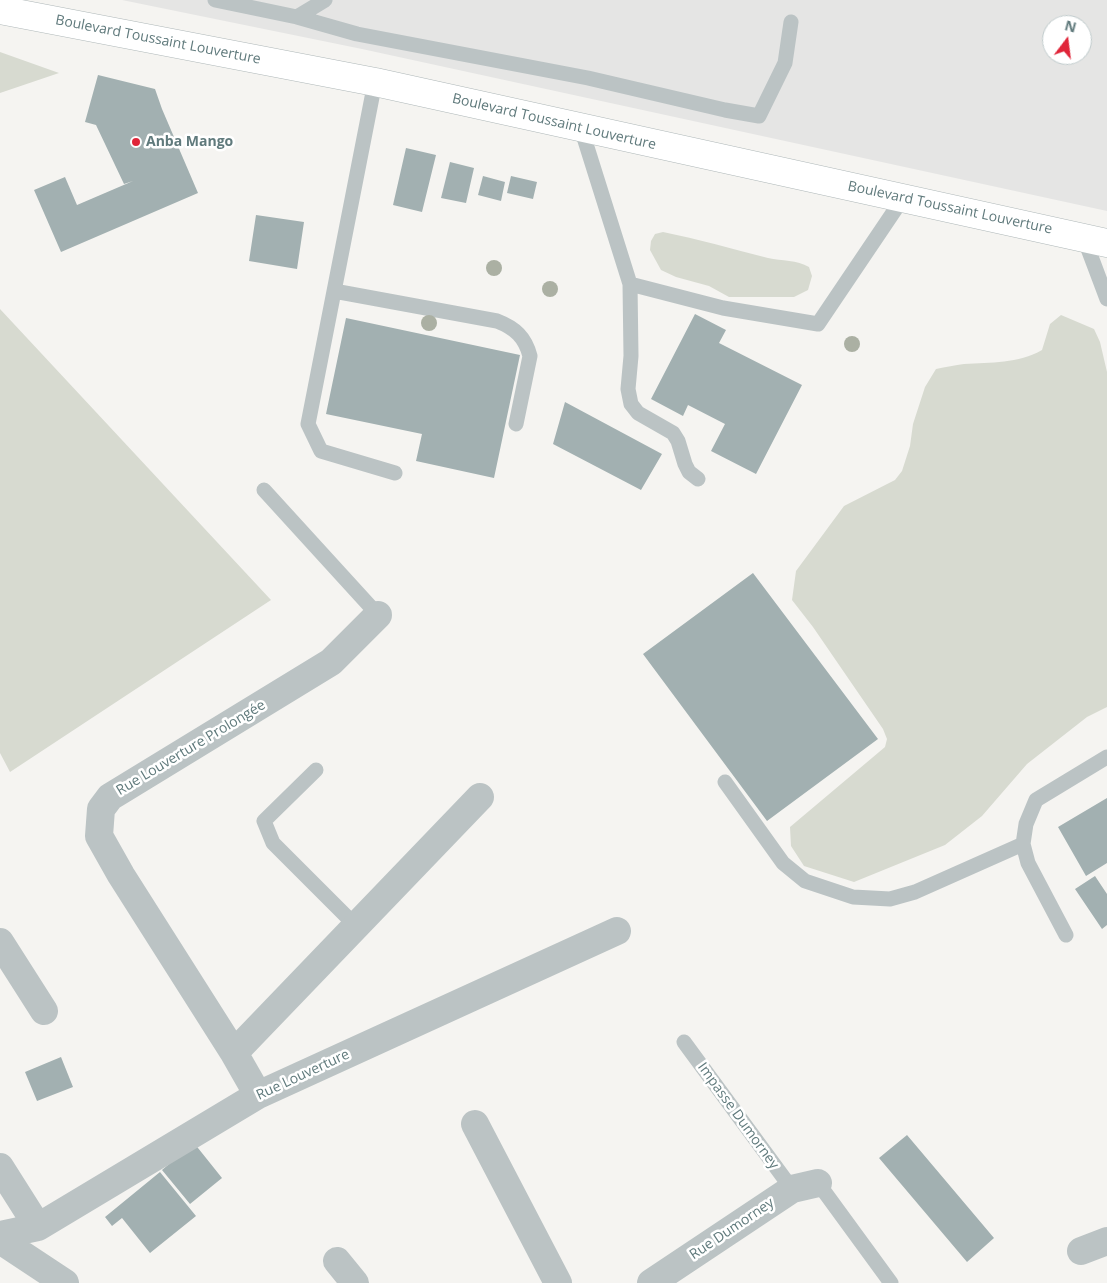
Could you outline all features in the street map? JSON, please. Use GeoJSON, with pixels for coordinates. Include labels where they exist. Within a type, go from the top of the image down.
{"type":"FeatureCollection","features":[{"type":"Feature","properties":{"kind":"main road","name":"Boulevard Toussaint Louverture"},"geometry":{"type":"LineString","coordinates":[[0,10],[375,82],[1095,240]]}},
{"type":"Feature","properties":{"kind":"street","name":"Rue Louverture Prolongée"},"geometry":{"type":"LineString","coordinates":[[258,1095],[234,1053],[121,875],[99,836],[101,809],[110,797],[331,662],[378,615]]}},
{"type":"Feature","properties":{"kind":"street"},"geometry":{"type":"LineString","coordinates":[[234,1053],[480,797]]}},
{"type":"Feature","properties":{"kind":"street","name":"Rue Louverture"},"geometry":{"type":"LineString","coordinates":[[0,1235],[38,1227],[258,1095],[617,931]]}},
{"type":"Feature","properties":{"kind":"street"},"geometry":{"type":"LineString","coordinates":[[0,942],[44,1011]]}},
{"type":"Feature","properties":{"kind":"street"},"geometry":{"type":"LineString","coordinates":[[475,1124],[558,1283]]}},
{"type":"Feature","properties":{"kind":"street"},"geometry":{"type":"LineString","coordinates":[[0,1167],[38,1227]]}},
{"type":"Feature","properties":{"kind":"street","name":"Rue Dumorney"},"geometry":{"type":"LineString","coordinates":[[651,1283],[805,1186]]}},
{"type":"Feature","properties":{"kind":"street"},"geometry":{"type":"LineString","coordinates":[[0,1240],[65,1283]]}},
{"type":"Feature","properties":{"kind":"street"},"geometry":{"type":"LineString","coordinates":[[1082,1251],[1107,1241]]}},
{"type":"Feature","properties":{"kind":"street"},"geometry":{"type":"LineString","coordinates":[[337,1261],[355,1283]]}},
{"type":"Feature","properties":{"kind":"lane"},"geometry":{"type":"LineString","coordinates":[[215,0],[297,17],[357,34],[579,76],[725,110],[759,116],[785,63],[791,22]]}},
{"type":"Feature","properties":{"kind":"lane"},"geometry":{"type":"LineString","coordinates":[[297,17],[325,0]]}},
{"type":"Feature","properties":{"kind":"lane"},"geometry":{"type":"LineString","coordinates":[[375,82],[308,424],[321,451],[395,473]]}},
{"type":"Feature","properties":{"kind":"lane"},"geometry":{"type":"LineString","coordinates":[[581,128],[630,284],[631,356],[628,389],[631,404],[638,413],[673,432],[678,441],[685,464],[698,479]]}},
{"type":"Feature","properties":{"kind":"lane"},"geometry":{"type":"LineString","coordinates":[[630,284],[723,308],[818,324],[903,198]]}},
{"type":"Feature","properties":{"kind":"lane"},"geometry":{"type":"LineString","coordinates":[[1095,240],[1107,299]]}},
{"type":"Feature","properties":{"kind":"lane"},"geometry":{"type":"LineString","coordinates":[[334,291],[497,321],[510,326],[521,335],[528,346],[530,356],[516,424]]}},
{"type":"Feature","properties":{"kind":"lane"},"geometry":{"type":"LineString","coordinates":[[264,490],[378,615]]}},
{"type":"Feature","properties":{"kind":"lane"},"geometry":{"type":"LineString","coordinates":[[1066,935],[1028,864],[1023,844],[1026,824],[1036,800],[1107,757]]}},
{"type":"Feature","properties":{"kind":"lane"},"geometry":{"type":"LineString","coordinates":[[316,770],[264,821],[273,843],[356,926]]}},
{"type":"Feature","properties":{"kind":"lane"},"geometry":{"type":"LineString","coordinates":[[725,782],[783,863],[804,881],[853,897],[890,899],[915,892],[1023,844]]}},
{"type":"Feature","properties":{"kind":"lane","name":"Impasse Dumorney"},"geometry":{"type":"LineString","coordinates":[[684,1042],[805,1186],[891,1283]]}},
{"type":"Feature","properties":{"kind":"shaded area"},"geometry":{"type":"Polygon","coordinates":[[[122,0],[1107,0],[1107,211],[362,49],[122,0]]]}},
{"type":"Feature","properties":{"kind":"shaded area"},"geometry":{"type":"Polygon","coordinates":[[[0,52],[59,73],[0,93],[0,52]]]}},
{"type":"Feature","properties":{"kind":"shaded area"},"geometry":{"type":"Polygon","coordinates":[[[663,232],[809,267],[812,276],[808,290],[794,297],[729,297],[709,286],[676,277],[661,270],[650,250],[651,241],[655,234],[663,232]]]}},
{"type":"Feature","properties":{"kind":"shaded area"},"geometry":{"type":"Polygon","coordinates":[[[0,309],[271,600],[10,772],[0,753],[0,309]]]}},
{"type":"Feature","properties":{"kind":"shaded area"},"geometry":{"type":"Polygon","coordinates":[[[1061,315],[1094,329],[1100,342],[1107,372],[1107,707],[1087,717],[1027,764],[982,816],[945,845],[854,882],[804,866],[791,846],[790,827],[885,747],[887,739],[883,729],[813,627],[792,600],[796,571],[844,506],[895,480],[902,471],[910,446],[913,424],[925,387],[936,369],[964,364],[1014,360],[1033,355],[1042,350],[1050,324],[1061,315]]]}},
{"type":"Feature","properties":{"kind":"building"},"geometry":{"type":"Polygon","coordinates":[[[98,75],[155,89],[198,193],[61,252],[34,190],[65,177],[77,205],[133,181],[124,184],[96,125],[85,122],[98,75]]]}},
{"type":"Feature","properties":{"kind":"building"},"geometry":{"type":"Polygon","coordinates":[[[406,148],[436,155],[422,212],[393,205],[406,148]]]}},
{"type":"Feature","properties":{"kind":"building"},"geometry":{"type":"Polygon","coordinates":[[[450,162],[474,168],[466,203],[441,198],[450,162]]]}},
{"type":"Feature","properties":{"kind":"building"},"geometry":{"type":"Polygon","coordinates":[[[483,176],[505,182],[501,201],[478,195],[483,176]]]}},
{"type":"Feature","properties":{"kind":"building"},"geometry":{"type":"Polygon","coordinates":[[[511,176],[537,182],[533,199],[507,193],[511,176]]]}},
{"type":"Feature","properties":{"kind":"building"},"geometry":{"type":"Polygon","coordinates":[[[256,215],[304,222],[297,269],[249,261],[256,215]]]}},
{"type":"Feature","properties":{"kind":"building"},"geometry":{"type":"Polygon","coordinates":[[[695,314],[726,330],[719,343],[802,385],[756,474],[711,451],[725,424],[688,405],[683,416],[651,399],[695,314]]]}},
{"type":"Feature","properties":{"kind":"building"},"geometry":{"type":"Polygon","coordinates":[[[346,318],[520,355],[494,478],[416,461],[422,434],[326,414],[346,318]]]}},
{"type":"Feature","properties":{"kind":"building"},"geometry":{"type":"Polygon","coordinates":[[[565,402],[662,454],[641,490],[553,444],[565,402]]]}},
{"type":"Feature","properties":{"kind":"building"},"geometry":{"type":"Polygon","coordinates":[[[753,573],[878,739],[767,821],[643,654],[753,573]]]}},
{"type":"Feature","properties":{"kind":"building"},"geometry":{"type":"Polygon","coordinates":[[[1107,798],[1107,863],[1086,876],[1058,827],[1107,798]]]}},
{"type":"Feature","properties":{"kind":"building"},"geometry":{"type":"Polygon","coordinates":[[[1095,876],[1107,894],[1107,925],[1102,929],[1075,889],[1095,876]]]}},
{"type":"Feature","properties":{"kind":"building"},"geometry":{"type":"Polygon","coordinates":[[[61,1057],[73,1087],[37,1101],[25,1072],[61,1057]]]}},
{"type":"Feature","properties":{"kind":"building"},"geometry":{"type":"Polygon","coordinates":[[[907,1135],[994,1238],[967,1262],[879,1158],[907,1135]]]}},
{"type":"Feature","properties":{"kind":"building"},"geometry":{"type":"Polygon","coordinates":[[[194,1143],[222,1178],[190,1204],[162,1170],[194,1143]]]}},
{"type":"Feature","properties":{"kind":"building"},"geometry":{"type":"Polygon","coordinates":[[[160,1172],[196,1216],[150,1253],[122,1218],[112,1226],[105,1217],[160,1172]]]}},
{"type":"Feature","properties":{"kind":"place","name":"Anba Mango"},"geometry":{"type":"Point","coordinates":[136,142]}}]}
